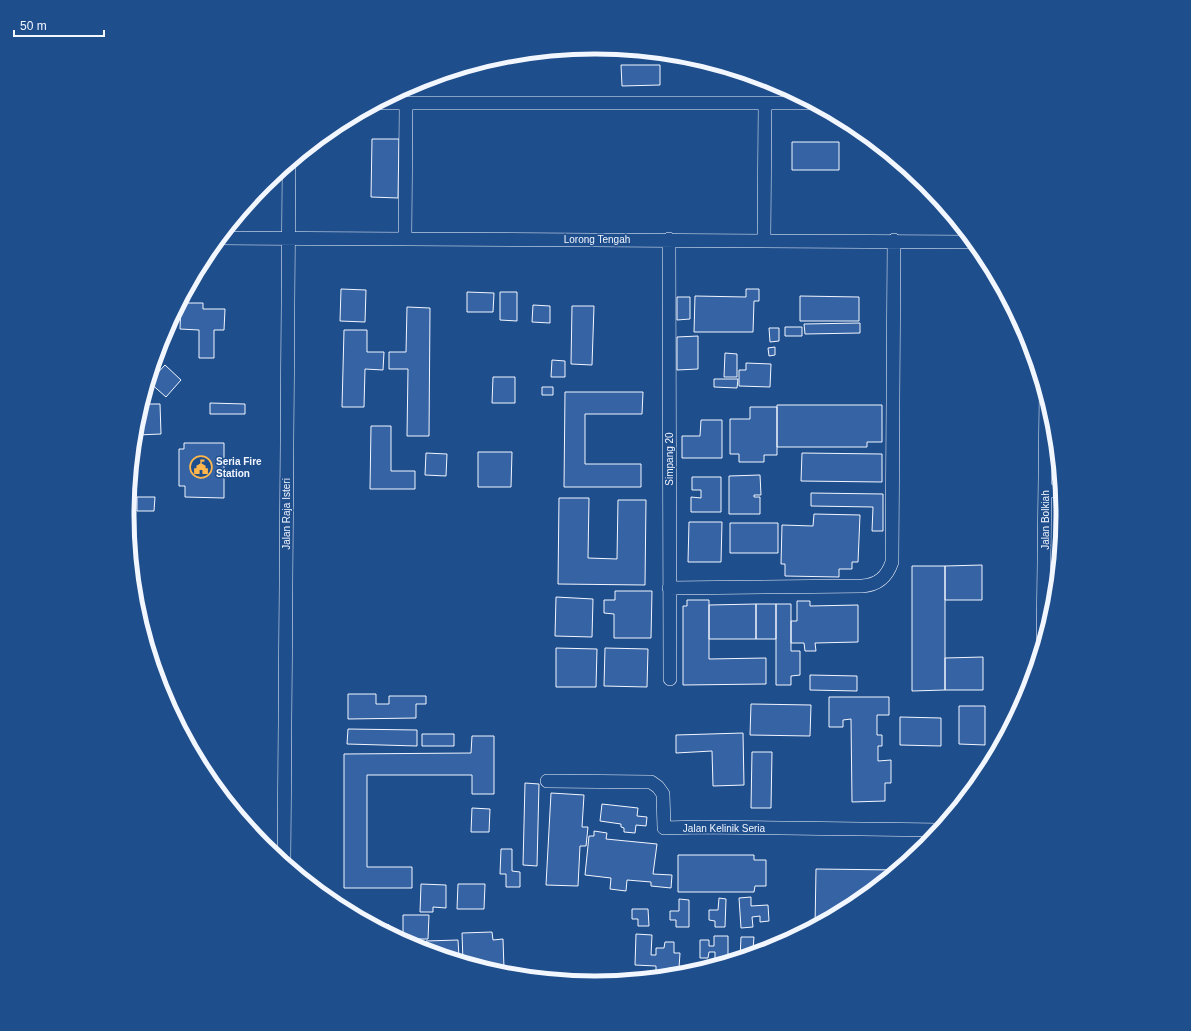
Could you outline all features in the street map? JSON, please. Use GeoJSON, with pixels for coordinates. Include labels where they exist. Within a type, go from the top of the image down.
{"type":"FeatureCollection","features":[{"type":"Feature","properties":{"kind":"street"},"geometry":{"type":"LineString","coordinates":[[389,103],[802,103]]}},
{"type":"Feature","properties":{"kind":"street"},"geometry":{"type":"LineString","coordinates":[[405,238],[406,103]]}},
{"type":"Feature","properties":{"kind":"street"},"geometry":{"type":"LineString","coordinates":[[764,103],[764,240]]}},
{"type":"Feature","properties":{"kind":"street","name":"Jalan Raja Isteri"},"geometry":{"type":"LineString","coordinates":[[284,856],[289,171]]}},
{"type":"Feature","properties":{"kind":"street","name":"Lorong Tengah"},"geometry":{"type":"LineString","coordinates":[[227,238],[894,240],[967,242]]}},
{"type":"Feature","properties":{"kind":"street","name":"Simpang 20"},"geometry":{"type":"LineString","coordinates":[[669,239],[670,679]]}},
{"type":"Feature","properties":{"kind":"street"},"geometry":{"type":"LineString","coordinates":[[670,588],[870,586],[885,577],[892,562],[894,240]]}},
{"type":"Feature","properties":{"kind":"street","name":"Jalan Bolkiah"},"geometry":{"type":"LineString","coordinates":[[1043,626],[1046,416]]}},
{"type":"Feature","properties":{"kind":"street"},"geometry":{"type":"LineString","coordinates":[[1045,491],[1056,491]]}},
{"type":"Feature","properties":{"kind":"street","name":"Jalan Kelinik Seria"},"geometry":{"type":"LineString","coordinates":[[547,781],[651,782],[658,786],[663,794],[664,828],[709,827],[933,830]]}},
{"type":"Feature","properties":{"kind":"building"},"geometry":{"type":"Polygon","coordinates":[[[621,65],[660,65],[660,85],[622,86],[621,65]]]}},
{"type":"Feature","properties":{"kind":"building"},"geometry":{"type":"Polygon","coordinates":[[[372,139],[399,139],[398,198],[371,197],[372,139]]]}},
{"type":"Feature","properties":{"kind":"building"},"geometry":{"type":"Polygon","coordinates":[[[792,142],[839,142],[839,170],[792,170],[792,142]]]}},
{"type":"Feature","properties":{"kind":"building"},"geometry":{"type":"Polygon","coordinates":[[[341,289],[366,290],[365,322],[340,321],[341,289]]]}},
{"type":"Feature","properties":{"kind":"building"},"geometry":{"type":"Polygon","coordinates":[[[746,289],[759,289],[759,301],[754,301],[753,332],[694,332],[695,296],[746,297],[746,289]]]}},
{"type":"Feature","properties":{"kind":"building"},"geometry":{"type":"Polygon","coordinates":[[[467,292],[494,293],[493,312],[467,312],[467,292]]]}},
{"type":"Feature","properties":{"kind":"building"},"geometry":{"type":"Polygon","coordinates":[[[500,292],[517,292],[517,321],[500,320],[500,292]]]}},
{"type":"Feature","properties":{"kind":"building"},"geometry":{"type":"Polygon","coordinates":[[[800,296],[859,297],[859,321],[800,321],[800,296]]]}},
{"type":"Feature","properties":{"kind":"building"},"geometry":{"type":"Polygon","coordinates":[[[677,297],[690,297],[690,319],[677,320],[677,297]]]}},
{"type":"Feature","properties":{"kind":"building"},"geometry":{"type":"Polygon","coordinates":[[[186,303],[203,303],[203,309],[225,309],[224,330],[214,330],[214,358],[199,358],[199,330],[180,329],[181,314],[186,303]]]}},
{"type":"Feature","properties":{"kind":"building"},"geometry":{"type":"Polygon","coordinates":[[[533,305],[550,306],[550,323],[532,322],[533,305]]]}},
{"type":"Feature","properties":{"kind":"building"},"geometry":{"type":"Polygon","coordinates":[[[572,306],[594,306],[592,365],[571,364],[572,306]]]}},
{"type":"Feature","properties":{"kind":"building"},"geometry":{"type":"Polygon","coordinates":[[[407,307],[430,308],[429,436],[407,436],[408,369],[389,369],[389,352],[406,352],[407,307]]]}},
{"type":"Feature","properties":{"kind":"building"},"geometry":{"type":"Polygon","coordinates":[[[860,323],[860,333],[805,334],[804,324],[860,323]]]}},
{"type":"Feature","properties":{"kind":"building"},"geometry":{"type":"Polygon","coordinates":[[[785,327],[802,327],[802,336],[785,336],[785,327]]]}},
{"type":"Feature","properties":{"kind":"building"},"geometry":{"type":"Polygon","coordinates":[[[769,328],[779,328],[779,341],[770,342],[769,328]]]}},
{"type":"Feature","properties":{"kind":"building"},"geometry":{"type":"Polygon","coordinates":[[[344,330],[367,330],[367,352],[384,352],[383,370],[365,369],[364,407],[342,407],[344,330]]]}},
{"type":"Feature","properties":{"kind":"building"},"geometry":{"type":"Polygon","coordinates":[[[698,336],[698,369],[677,370],[677,337],[698,336]]]}},
{"type":"Feature","properties":{"kind":"building"},"geometry":{"type":"Polygon","coordinates":[[[775,347],[775,355],[769,356],[768,348],[775,347]]]}},
{"type":"Feature","properties":{"kind":"building"},"geometry":{"type":"Polygon","coordinates":[[[725,353],[737,354],[737,377],[724,377],[725,353]]]}},
{"type":"Feature","properties":{"kind":"building"},"geometry":{"type":"Polygon","coordinates":[[[552,360],[565,361],[565,377],[551,377],[552,360]]]}},
{"type":"Feature","properties":{"kind":"building"},"geometry":{"type":"Polygon","coordinates":[[[746,363],[771,364],[770,387],[739,386],[739,370],[746,370],[746,363]]]}},
{"type":"Feature","properties":{"kind":"building"},"geometry":{"type":"Polygon","coordinates":[[[165,365],[181,380],[166,397],[153,385],[156,375],[165,365]]]}},
{"type":"Feature","properties":{"kind":"building"},"geometry":{"type":"Polygon","coordinates":[[[493,377],[515,377],[515,403],[492,403],[493,377]]]}},
{"type":"Feature","properties":{"kind":"building"},"geometry":{"type":"Polygon","coordinates":[[[714,379],[738,379],[737,388],[714,387],[714,379]]]}},
{"type":"Feature","properties":{"kind":"building"},"geometry":{"type":"Polygon","coordinates":[[[542,387],[553,387],[553,395],[542,395],[542,387]]]}},
{"type":"Feature","properties":{"kind":"building"},"geometry":{"type":"Polygon","coordinates":[[[565,392],[643,392],[642,414],[585,414],[585,464],[641,464],[641,487],[564,487],[565,392]]]}},
{"type":"Feature","properties":{"kind":"building"},"geometry":{"type":"Polygon","coordinates":[[[210,403],[245,404],[245,414],[210,414],[210,403]]]}},
{"type":"Feature","properties":{"kind":"building"},"geometry":{"type":"Polygon","coordinates":[[[148,404],[160,404],[161,434],[141,435],[148,404]]]}},
{"type":"Feature","properties":{"kind":"building"},"geometry":{"type":"Polygon","coordinates":[[[777,405],[882,405],[882,442],[867,442],[867,447],[777,447],[777,405]]]}},
{"type":"Feature","properties":{"kind":"building"},"geometry":{"type":"Polygon","coordinates":[[[750,407],[777,407],[777,455],[764,455],[764,462],[739,462],[739,454],[730,454],[730,419],[750,419],[750,407]]]}},
{"type":"Feature","properties":{"kind":"building"},"geometry":{"type":"Polygon","coordinates":[[[701,420],[722,420],[722,458],[682,458],[682,436],[700,436],[701,420]]]}},
{"type":"Feature","properties":{"kind":"building"},"geometry":{"type":"Polygon","coordinates":[[[371,426],[391,426],[391,471],[415,471],[415,489],[370,489],[371,426]]]}},
{"type":"Feature","properties":{"kind":"building","name":"Seria Fire Station"},"geometry":{"type":"Polygon","coordinates":[[[184,443],[224,443],[224,498],[185,497],[185,486],[179,486],[179,449],[184,449],[184,443]]]}},
{"type":"Feature","properties":{"kind":"building"},"geometry":{"type":"Polygon","coordinates":[[[478,452],[512,452],[511,487],[478,487],[478,452]]]}},
{"type":"Feature","properties":{"kind":"building"},"geometry":{"type":"Polygon","coordinates":[[[426,453],[447,454],[446,476],[425,475],[426,453]]]}},
{"type":"Feature","properties":{"kind":"building"},"geometry":{"type":"Polygon","coordinates":[[[802,453],[882,454],[882,482],[801,481],[802,453]]]}},
{"type":"Feature","properties":{"kind":"building"},"geometry":{"type":"Polygon","coordinates":[[[760,475],[761,495],[754,495],[754,497],[760,497],[760,514],[729,514],[729,476],[760,475]]]}},
{"type":"Feature","properties":{"kind":"building"},"geometry":{"type":"Polygon","coordinates":[[[692,477],[721,477],[721,512],[691,512],[691,497],[701,498],[701,490],[692,490],[692,477]]]}},
{"type":"Feature","properties":{"kind":"building"},"geometry":{"type":"Polygon","coordinates":[[[811,493],[883,494],[883,531],[872,531],[873,507],[811,506],[811,493]]]}},
{"type":"Feature","properties":{"kind":"building"},"geometry":{"type":"Polygon","coordinates":[[[137,497],[155,497],[154,511],[137,511],[137,497]]]}},
{"type":"Feature","properties":{"kind":"building"},"geometry":{"type":"Polygon","coordinates":[[[559,498],[589,498],[588,558],[617,559],[618,500],[646,500],[645,585],[558,584],[559,498]]]}},
{"type":"Feature","properties":{"kind":"building"},"geometry":{"type":"Polygon","coordinates":[[[814,514],[860,515],[858,562],[852,562],[852,569],[839,569],[839,577],[785,576],[785,564],[781,564],[782,525],[813,526],[814,514]]]}},
{"type":"Feature","properties":{"kind":"building"},"geometry":{"type":"Polygon","coordinates":[[[689,522],[722,522],[721,562],[688,562],[689,522]]]}},
{"type":"Feature","properties":{"kind":"building"},"geometry":{"type":"Polygon","coordinates":[[[730,523],[778,523],[778,553],[730,553],[730,523]]]}},
{"type":"Feature","properties":{"kind":"building"},"geometry":{"type":"Polygon","coordinates":[[[982,565],[982,600],[945,600],[945,566],[982,565]]]}},
{"type":"Feature","properties":{"kind":"building"},"geometry":{"type":"Polygon","coordinates":[[[912,566],[945,566],[945,690],[912,691],[912,566]]]}},
{"type":"Feature","properties":{"kind":"building"},"geometry":{"type":"Polygon","coordinates":[[[615,591],[652,591],[651,638],[614,638],[614,614],[604,613],[604,600],[615,600],[615,591]]]}},
{"type":"Feature","properties":{"kind":"building"},"geometry":{"type":"Polygon","coordinates":[[[556,597],[593,599],[592,637],[555,636],[556,597]]]}},
{"type":"Feature","properties":{"kind":"building"},"geometry":{"type":"Polygon","coordinates":[[[687,600],[709,600],[709,659],[766,658],[766,684],[683,685],[683,606],[687,606],[687,600]]]}},
{"type":"Feature","properties":{"kind":"building"},"geometry":{"type":"Polygon","coordinates":[[[797,601],[810,601],[810,606],[858,605],[858,642],[815,643],[816,651],[805,651],[804,643],[791,643],[791,621],[797,621],[797,601]]]}},
{"type":"Feature","properties":{"kind":"building"},"geometry":{"type":"Polygon","coordinates":[[[756,604],[776,604],[776,639],[756,639],[756,604]]]}},
{"type":"Feature","properties":{"kind":"building"},"geometry":{"type":"Polygon","coordinates":[[[756,604],[756,639],[709,639],[709,605],[756,604]]]}},
{"type":"Feature","properties":{"kind":"building"},"geometry":{"type":"Polygon","coordinates":[[[776,604],[791,604],[791,651],[800,651],[800,675],[791,676],[791,685],[776,685],[776,604]]]}},
{"type":"Feature","properties":{"kind":"building"},"geometry":{"type":"Polygon","coordinates":[[[556,648],[597,649],[596,687],[556,687],[556,648]]]}},
{"type":"Feature","properties":{"kind":"building"},"geometry":{"type":"Polygon","coordinates":[[[605,648],[648,649],[647,687],[604,686],[605,648]]]}},
{"type":"Feature","properties":{"kind":"building"},"geometry":{"type":"Polygon","coordinates":[[[983,657],[983,690],[945,690],[945,658],[983,657]]]}},
{"type":"Feature","properties":{"kind":"building"},"geometry":{"type":"Polygon","coordinates":[[[810,675],[857,676],[857,691],[810,690],[810,675]]]}},
{"type":"Feature","properties":{"kind":"building"},"geometry":{"type":"Polygon","coordinates":[[[348,694],[376,694],[376,704],[389,704],[389,696],[426,696],[426,704],[416,704],[416,718],[348,719],[348,694]]]}},
{"type":"Feature","properties":{"kind":"building"},"geometry":{"type":"Polygon","coordinates":[[[829,697],[889,697],[889,715],[877,715],[877,735],[882,735],[882,746],[878,746],[878,761],[891,760],[891,783],[885,783],[885,801],[852,802],[851,719],[843,720],[843,727],[829,727],[829,697]]]}},
{"type":"Feature","properties":{"kind":"building"},"geometry":{"type":"Polygon","coordinates":[[[751,704],[811,705],[810,736],[750,735],[751,704]]]}},
{"type":"Feature","properties":{"kind":"building"},"geometry":{"type":"Polygon","coordinates":[[[959,706],[985,706],[985,745],[959,744],[959,706]]]}},
{"type":"Feature","properties":{"kind":"building"},"geometry":{"type":"Polygon","coordinates":[[[900,717],[941,718],[941,746],[900,745],[900,717]]]}},
{"type":"Feature","properties":{"kind":"building"},"geometry":{"type":"Polygon","coordinates":[[[348,729],[417,730],[417,746],[347,744],[348,729]]]}},
{"type":"Feature","properties":{"kind":"building"},"geometry":{"type":"Polygon","coordinates":[[[743,733],[744,785],[713,786],[712,751],[676,753],[676,735],[743,733]]]}},
{"type":"Feature","properties":{"kind":"building"},"geometry":{"type":"Polygon","coordinates":[[[422,734],[454,734],[454,746],[422,746],[422,734]]]}},
{"type":"Feature","properties":{"kind":"building"},"geometry":{"type":"Polygon","coordinates":[[[472,736],[494,736],[494,794],[472,794],[472,775],[367,775],[367,867],[412,867],[412,888],[344,888],[344,754],[471,753],[472,736]]]}},
{"type":"Feature","properties":{"kind":"building"},"geometry":{"type":"Polygon","coordinates":[[[752,752],[772,752],[771,808],[751,808],[752,752]]]}},
{"type":"Feature","properties":{"kind":"building"},"geometry":{"type":"Polygon","coordinates":[[[525,783],[539,784],[537,866],[523,865],[525,783]]]}},
{"type":"Feature","properties":{"kind":"building"},"geometry":{"type":"Polygon","coordinates":[[[551,793],[584,795],[582,827],[588,827],[586,846],[580,846],[578,886],[546,885],[551,793]]]}},
{"type":"Feature","properties":{"kind":"building"},"geometry":{"type":"Polygon","coordinates":[[[602,804],[638,808],[637,816],[647,817],[646,826],[636,825],[635,833],[624,832],[624,828],[621,827],[621,824],[600,821],[602,804]]]}},
{"type":"Feature","properties":{"kind":"building"},"geometry":{"type":"Polygon","coordinates":[[[472,808],[490,809],[489,832],[471,832],[472,808]]]}},
{"type":"Feature","properties":{"kind":"building"},"geometry":{"type":"Polygon","coordinates":[[[594,831],[607,833],[606,839],[657,844],[653,874],[672,875],[671,888],[651,886],[651,882],[627,880],[626,891],[610,889],[611,878],[585,875],[589,836],[594,836],[594,831]]]}},
{"type":"Feature","properties":{"kind":"building"},"geometry":{"type":"Polygon","coordinates":[[[501,849],[512,849],[512,871],[520,872],[520,887],[506,887],[506,874],[500,874],[501,849]]]}},
{"type":"Feature","properties":{"kind":"building"},"geometry":{"type":"Polygon","coordinates":[[[678,855],[754,855],[754,860],[766,860],[766,886],[755,886],[754,892],[678,892],[678,855]]]}},
{"type":"Feature","properties":{"kind":"building"},"geometry":{"type":"Polygon","coordinates":[[[816,869],[891,870],[852,899],[815,921],[816,869]]]}},
{"type":"Feature","properties":{"kind":"building"},"geometry":{"type":"Polygon","coordinates":[[[421,884],[446,885],[446,908],[433,907],[433,912],[420,912],[421,884]]]}},
{"type":"Feature","properties":{"kind":"building"},"geometry":{"type":"Polygon","coordinates":[[[458,884],[485,884],[484,909],[457,909],[458,884]]]}},
{"type":"Feature","properties":{"kind":"building"},"geometry":{"type":"Polygon","coordinates":[[[751,897],[751,906],[768,905],[769,921],[760,922],[760,916],[752,917],[753,927],[741,928],[739,898],[751,897]]]}},
{"type":"Feature","properties":{"kind":"building"},"geometry":{"type":"Polygon","coordinates":[[[719,898],[726,899],[725,927],[715,927],[715,921],[709,920],[709,910],[718,910],[719,898]]]}},
{"type":"Feature","properties":{"kind":"building"},"geometry":{"type":"Polygon","coordinates":[[[679,899],[689,900],[689,927],[676,927],[676,920],[670,920],[670,911],[679,911],[679,899]]]}},
{"type":"Feature","properties":{"kind":"building"},"geometry":{"type":"Polygon","coordinates":[[[632,909],[648,909],[649,926],[638,926],[638,919],[632,919],[632,909]]]}},
{"type":"Feature","properties":{"kind":"building"},"geometry":{"type":"Polygon","coordinates":[[[403,915],[429,915],[428,939],[413,939],[403,935],[403,915]]]}},
{"type":"Feature","properties":{"kind":"building"},"geometry":{"type":"Polygon","coordinates":[[[388,924],[395,931],[386,926],[388,924]]]}},
{"type":"Feature","properties":{"kind":"building"},"geometry":{"type":"Polygon","coordinates":[[[492,932],[493,940],[503,939],[504,968],[463,957],[462,933],[492,932]]]}},
{"type":"Feature","properties":{"kind":"building"},"geometry":{"type":"Polygon","coordinates":[[[636,934],[652,935],[651,955],[656,955],[656,948],[664,948],[665,942],[674,942],[674,953],[680,953],[679,968],[669,968],[669,971],[656,973],[656,966],[635,965],[636,934]]]}},
{"type":"Feature","properties":{"kind":"building"},"geometry":{"type":"Polygon","coordinates":[[[714,936],[728,936],[728,957],[715,961],[715,952],[709,952],[708,958],[700,958],[700,940],[709,940],[709,946],[714,946],[714,936]]]}},
{"type":"Feature","properties":{"kind":"building"},"geometry":{"type":"Polygon","coordinates":[[[741,937],[754,937],[754,949],[740,954],[741,937]]]}},
{"type":"Feature","properties":{"kind":"building"},"geometry":{"type":"Polygon","coordinates":[[[458,940],[459,956],[426,945],[426,941],[458,940]]]}},
{"type":"Feature","properties":{"kind":"place","name":"Seria Fire Station"},"geometry":{"type":"Point","coordinates":[201,467]}}]}
